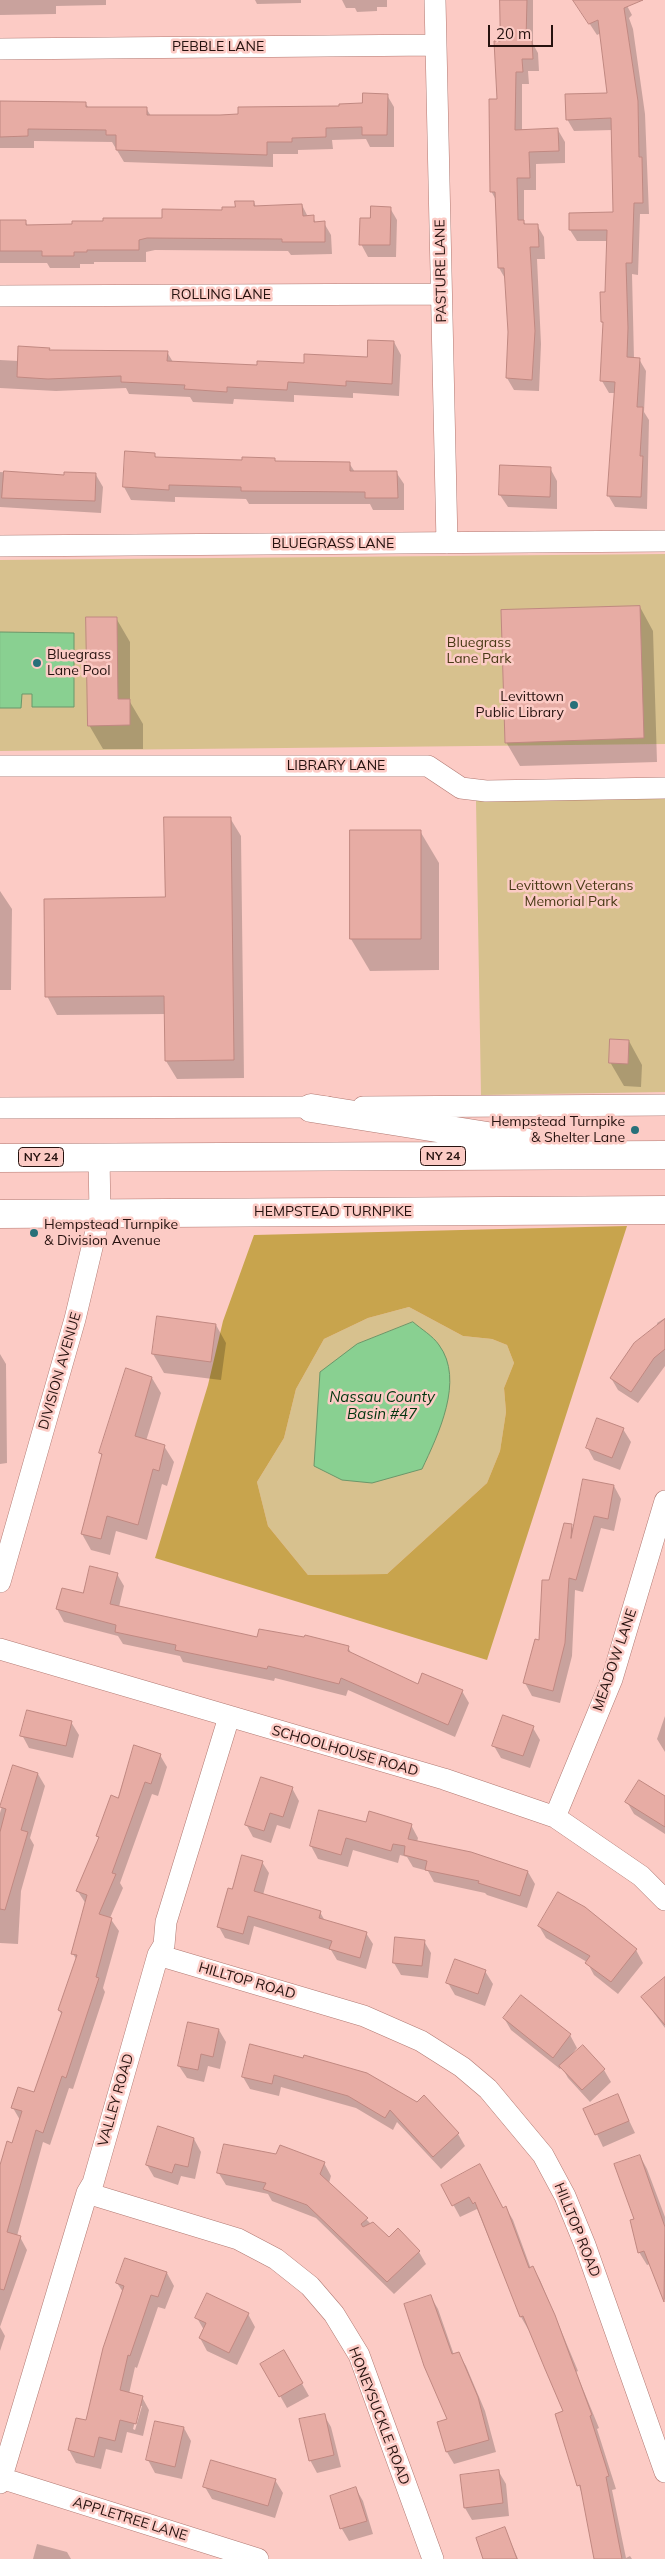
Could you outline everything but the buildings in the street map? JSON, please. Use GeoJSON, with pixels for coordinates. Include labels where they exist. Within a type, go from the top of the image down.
{"type":"FeatureCollection","features":[{"type":"Feature","properties":{"kind":"main road"},"geometry":{"type":"LineString","coordinates":[[311,1108],[603,1155]]}},
{"type":"Feature","properties":{"kind":"main road"},"geometry":{"type":"LineString","coordinates":[[0,1144],[91,1157]]}},
{"type":"Feature","properties":{"kind":"main road","name":"NY 24"},"geometry":{"type":"LineString","coordinates":[[0,1158],[665,1155]]}},
{"type":"Feature","properties":{"kind":"main road","name":"HEMPSTEAD TURNPIKE"},"geometry":{"type":"LineString","coordinates":[[0,1214],[665,1210]]}},
{"type":"Feature","properties":{"kind":"street","name":"PASTURE LANE"},"geometry":{"type":"LineString","coordinates":[[435,0],[447,543]]}},
{"type":"Feature","properties":{"kind":"street","name":"PEBBLE LANE"},"geometry":{"type":"LineString","coordinates":[[0,49],[436,45]]}},
{"type":"Feature","properties":{"kind":"street","name":"ROLLING LANE"},"geometry":{"type":"LineString","coordinates":[[0,296],[442,294]]}},
{"type":"Feature","properties":{"kind":"street","name":"BLUEGRASS LANE"},"geometry":{"type":"LineString","coordinates":[[0,546],[665,541]]}},
{"type":"Feature","properties":{"kind":"street","name":"LIBRARY LANE"},"geometry":{"type":"LineString","coordinates":[[0,766],[428,766],[461,788],[469,789],[665,788]]}},
{"type":"Feature","properties":{"kind":"street"},"geometry":{"type":"LineString","coordinates":[[0,1108],[665,1105]]}},
{"type":"Feature","properties":{"kind":"street","name":"DIVISION AVENUE"},"geometry":{"type":"LineString","coordinates":[[0,1582],[76,1319],[100,1214],[91,1157]]}},
{"type":"Feature","properties":{"kind":"street","name":"MEADOW LANE"},"geometry":{"type":"LineString","coordinates":[[555,1816],[612,1679],[665,1501]]}},
{"type":"Feature","properties":{"kind":"street","name":"SCHOOLHOUSE ROAD"},"geometry":{"type":"LineString","coordinates":[[0,1649],[444,1779],[555,1816],[641,1876],[665,1900]]}},
{"type":"Feature","properties":{"kind":"street","name":"VALLEY ROAD"},"geometry":{"type":"LineString","coordinates":[[1,2481],[87,2193],[93,2182],[158,1955],[164,1944],[166,1922],[229,1717]]}},
{"type":"Feature","properties":{"kind":"street","name":"HILLTOP ROAD"},"geometry":{"type":"LineString","coordinates":[[158,1955],[364,2016],[421,2041],[462,2067],[488,2089],[542,2154],[565,2196],[585,2245],[665,2472]]}},
{"type":"Feature","properties":{"kind":"street","name":"HONEYSUCKLE ROAD"},"geometry":{"type":"LineString","coordinates":[[87,2193],[238,2239],[276,2259],[310,2286],[334,2314],[359,2355],[432,2559]]}},
{"type":"Feature","properties":{"kind":"street","name":"APPLETREE LANE"},"geometry":{"type":"LineString","coordinates":[[1,2481],[258,2559]]}},
{"type":"Feature","properties":{"kind":"green space","name":"Bluegrass Lane Park"},"geometry":{"type":"Polygon","coordinates":[[[665,554],[665,744],[0,751],[0,560],[665,554]]]}},
{"type":"Feature","properties":{"kind":"green space","name":"Levittown Veterans Memorial Park"},"geometry":{"type":"Polygon","coordinates":[[[665,798],[665,1092],[481,1095],[476,801],[665,798]]]}},
{"type":"Feature","properties":{"kind":"green space"},"geometry":{"type":"Polygon","coordinates":[[[409,1307],[463,1336],[492,1339],[507,1345],[514,1363],[504,1388],[506,1412],[500,1451],[487,1483],[387,1574],[308,1575],[268,1526],[257,1482],[284,1438],[296,1389],[324,1339],[368,1318],[409,1307]]]}},
{"type":"Feature","properties":{"kind":"shaded area"},"geometry":{"type":"Polygon","coordinates":[[[627,1226],[487,1660],[155,1558],[208,1385],[223,1321],[254,1235],[627,1226]],[[409,1307],[368,1318],[324,1339],[296,1389],[284,1438],[257,1482],[268,1526],[308,1575],[387,1574],[487,1483],[500,1451],[506,1412],[504,1388],[514,1363],[507,1345],[492,1339],[463,1336],[409,1307]]]}},
{"type":"Feature","properties":{"kind":"water","name":"Bluegrass Lane Pool"},"geometry":{"type":"Polygon","coordinates":[[[0,632],[74,633],[74,707],[32,707],[32,694],[22,694],[21,708],[0,708],[0,632]]]}},
{"type":"Feature","properties":{"kind":"water","name":"Nassau County Basin #47"},"geometry":{"type":"Polygon","coordinates":[[[413,1322],[439,1345],[446,1359],[450,1374],[449,1391],[441,1424],[422,1469],[372,1483],[342,1480],[314,1466],[320,1372],[357,1344],[413,1322]]]}},
{"type":"Feature","properties":{"kind":"place","name":"Bluegrass Lane Pool"},"geometry":{"type":"Point","coordinates":[37,663]}},
{"type":"Feature","properties":{"kind":"place","name":"Levittown Public Library"},"geometry":{"type":"Point","coordinates":[574,705]}},
{"type":"Feature","properties":{"kind":"place","name":"Hempstead Turnpike & Shelter Lane"},"geometry":{"type":"Point","coordinates":[635,1130]}},
{"type":"Feature","properties":{"kind":"place","name":"Hempstead Turnpike & Division Avenue"},"geometry":{"type":"Point","coordinates":[34,1233]}}]}
